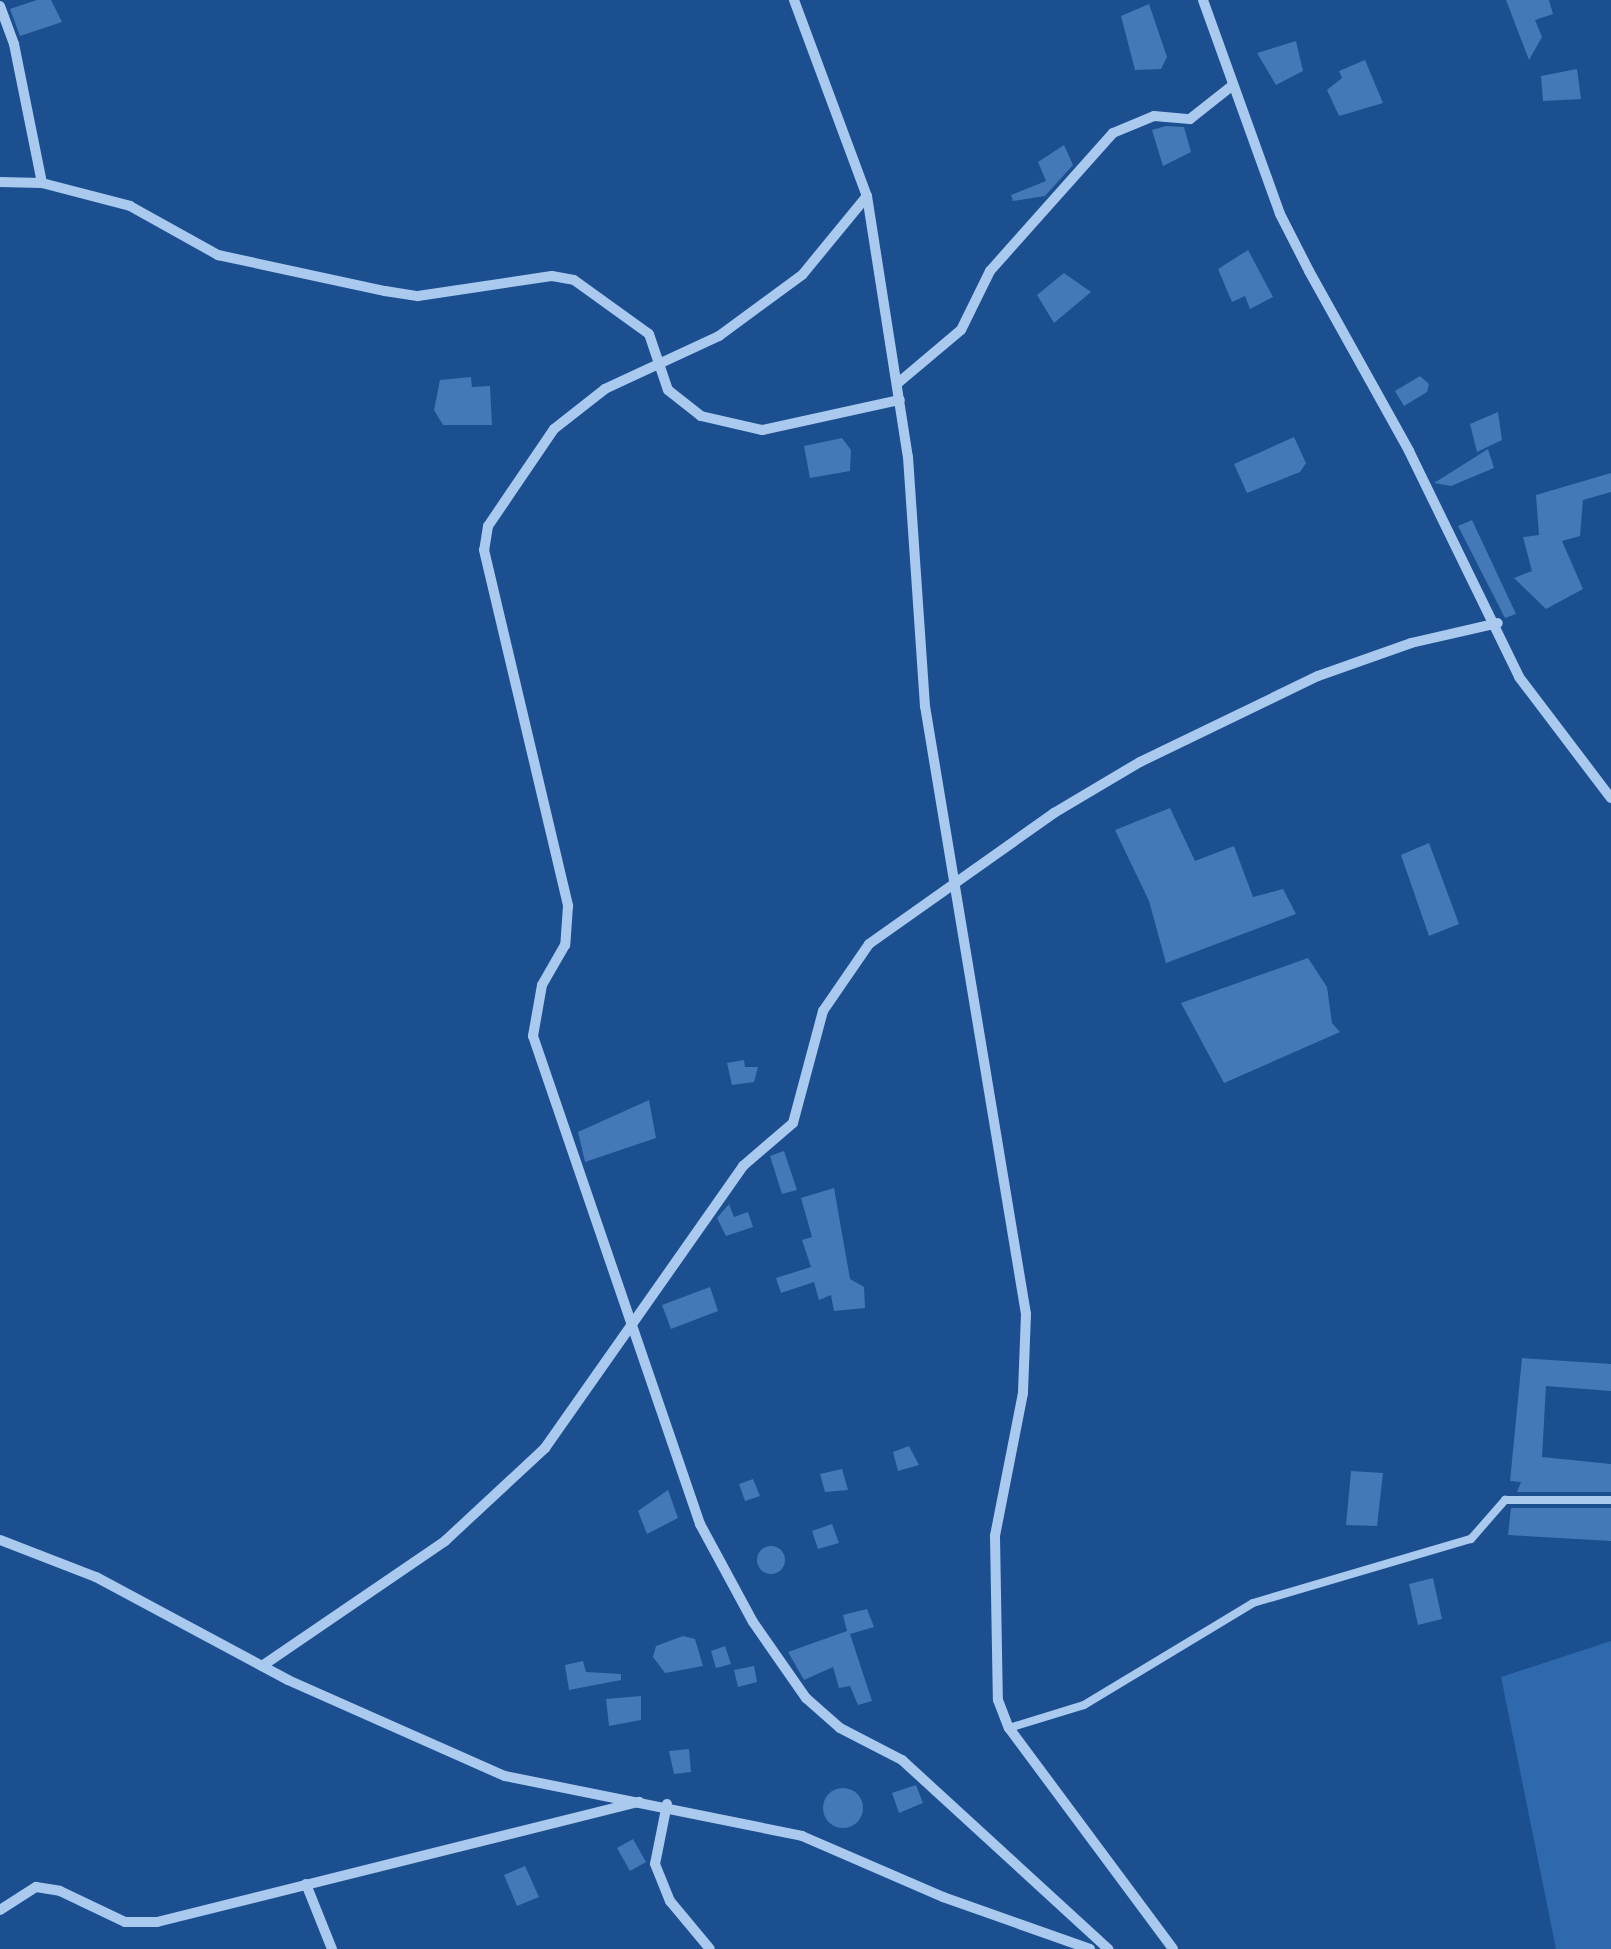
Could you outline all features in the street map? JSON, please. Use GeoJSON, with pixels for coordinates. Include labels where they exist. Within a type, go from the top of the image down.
{"type":"FeatureCollection","features":[{"type":"Feature","properties":{"kind":"street"},"geometry":{"type":"LineString","coordinates":[[794,0],[867,196],[898,383],[918,648],[950,886],[1026,1314],[1023,1393],[991,1589],[998,1700],[1009,1728],[1173,1949]]}},
{"type":"Feature","properties":{"kind":"street"},"geometry":{"type":"LineString","coordinates":[[1204,0],[1280,214],[1498,622],[1519,677],[1611,798]]}},
{"type":"Feature","properties":{"kind":"street"},"geometry":{"type":"LineString","coordinates":[[0,6],[14,44],[42,183]]}},
{"type":"Feature","properties":{"kind":"street"},"geometry":{"type":"LineString","coordinates":[[898,383],[961,330],[990,272],[1113,133],[1154,116],[1190,120],[1233,85]]}},
{"type":"Feature","properties":{"kind":"street"},"geometry":{"type":"LineString","coordinates":[[0,182],[42,183],[130,206],[218,255],[385,291],[418,296],[552,276],[574,280],[636,320],[660,359],[668,390],[682,406],[762,430],[900,400]]}},
{"type":"Feature","properties":{"kind":"street"},"geometry":{"type":"LineString","coordinates":[[867,196],[802,275],[718,336],[660,359],[554,428],[484,539],[568,906],[565,945],[542,985],[533,1036],[700,1524],[753,1622],[806,1698],[840,1728],[902,1760],[1108,1949]]}},
{"type":"Feature","properties":{"kind":"street"},"geometry":{"type":"LineString","coordinates":[[262,1666],[445,1541],[516,1479],[569,1417],[743,1166],[793,1123],[823,1012],[848,968],[869,944],[1098,786],[1272,696],[1412,643],[1498,622]]}},
{"type":"Feature","properties":{"kind":"street"},"geometry":{"type":"LineString","coordinates":[[0,1540],[96,1577],[262,1666],[505,1776],[667,1804],[802,1836],[943,1897],[1090,1949]]}},
{"type":"Feature","properties":{"kind":"street"},"geometry":{"type":"LineString","coordinates":[[0,1910],[36,1887],[60,1891],[125,1922],[157,1922],[645,1800]]}},
{"type":"Feature","properties":{"kind":"street"},"geometry":{"type":"LineString","coordinates":[[667,1804],[655,1839],[655,1864],[670,1901],[710,1949]]}},
{"type":"Feature","properties":{"kind":"street"},"geometry":{"type":"LineString","coordinates":[[306,1884],[332,1949]]}},
{"type":"Feature","properties":{"kind":"lane"},"geometry":{"type":"LineString","coordinates":[[1009,1728],[1084,1704],[1254,1603],[1471,1539],[1505,1500],[1611,1500]]}},
{"type":"Feature","properties":{"kind":"shaded area"},"geometry":{"type":"Polygon","coordinates":[[[1611,1641],[1611,1949],[1556,1949],[1501,1677],[1611,1641]]]}},
{"type":"Feature","properties":{"kind":"building"},"geometry":{"type":"Polygon","coordinates":[[[37,0],[51,0],[62,22],[20,36],[10,9],[37,0]]]}},
{"type":"Feature","properties":{"kind":"building"},"geometry":{"type":"Polygon","coordinates":[[[1506,0],[1549,0],[1553,14],[1535,20],[1542,37],[1529,60],[1506,0]]]}},
{"type":"Feature","properties":{"kind":"building"},"geometry":{"type":"Polygon","coordinates":[[[1149,4],[1167,57],[1161,69],[1135,70],[1121,16],[1149,4]]]}},
{"type":"Feature","properties":{"kind":"building"},"geometry":{"type":"Polygon","coordinates":[[[1296,41],[1303,71],[1276,85],[1257,53],[1296,41]]]}},
{"type":"Feature","properties":{"kind":"building"},"geometry":{"type":"Polygon","coordinates":[[[1365,60],[1383,103],[1339,116],[1327,90],[1342,78],[1339,71],[1365,60]]]}},
{"type":"Feature","properties":{"kind":"building"},"geometry":{"type":"Polygon","coordinates":[[[1577,69],[1581,99],[1543,101],[1541,76],[1577,69]]]}},
{"type":"Feature","properties":{"kind":"building"},"geometry":{"type":"Polygon","coordinates":[[[1184,127],[1191,152],[1163,166],[1152,130],[1184,127]]]}},
{"type":"Feature","properties":{"kind":"building"},"geometry":{"type":"Polygon","coordinates":[[[1064,145],[1073,165],[1045,196],[1013,201],[1011,195],[1046,181],[1038,162],[1064,145]]]}},
{"type":"Feature","properties":{"kind":"building"},"geometry":{"type":"Polygon","coordinates":[[[1248,250],[1273,297],[1250,309],[1245,296],[1232,302],[1218,269],[1248,250]]]}},
{"type":"Feature","properties":{"kind":"building"},"geometry":{"type":"Polygon","coordinates":[[[1064,273],[1091,292],[1054,323],[1037,295],[1064,273]]]}},
{"type":"Feature","properties":{"kind":"building"},"geometry":{"type":"Polygon","coordinates":[[[1420,376],[1429,384],[1427,392],[1404,406],[1395,391],[1420,376]]]}},
{"type":"Feature","properties":{"kind":"building"},"geometry":{"type":"Polygon","coordinates":[[[471,377],[472,387],[490,386],[492,425],[443,425],[434,410],[440,380],[471,377]]]}},
{"type":"Feature","properties":{"kind":"building"},"geometry":{"type":"Polygon","coordinates":[[[1498,412],[1502,440],[1477,452],[1470,424],[1498,412]]]}},
{"type":"Feature","properties":{"kind":"building"},"geometry":{"type":"Polygon","coordinates":[[[1294,437],[1306,463],[1300,472],[1247,493],[1234,464],[1294,437]]]}},
{"type":"Feature","properties":{"kind":"building"},"geometry":{"type":"Polygon","coordinates":[[[842,438],[851,450],[850,471],[810,478],[804,446],[842,438]]]}},
{"type":"Feature","properties":{"kind":"building"},"geometry":{"type":"Polygon","coordinates":[[[1488,449],[1494,468],[1451,486],[1434,483],[1488,449]]]}},
{"type":"Feature","properties":{"kind":"building"},"geometry":{"type":"Polygon","coordinates":[[[1611,473],[1611,492],[1583,500],[1580,536],[1562,541],[1583,589],[1546,609],[1514,578],[1532,571],[1523,537],[1539,535],[1536,495],[1611,473]]]}},
{"type":"Feature","properties":{"kind":"building"},"geometry":{"type":"Polygon","coordinates":[[[1472,520],[1516,614],[1505,618],[1458,526],[1472,520]]]}},
{"type":"Feature","properties":{"kind":"building"},"geometry":{"type":"Polygon","coordinates":[[[1170,808],[1195,861],[1234,846],[1253,897],[1283,889],[1296,914],[1166,963],[1149,901],[1115,830],[1170,808]]]}},
{"type":"Feature","properties":{"kind":"building"},"geometry":{"type":"Polygon","coordinates":[[[1429,843],[1459,924],[1429,936],[1401,855],[1429,843]]]}},
{"type":"Feature","properties":{"kind":"building"},"geometry":{"type":"Polygon","coordinates":[[[1308,958],[1327,987],[1332,1023],[1340,1032],[1224,1083],[1181,1003],[1308,958]]]}},
{"type":"Feature","properties":{"kind":"building"},"geometry":{"type":"Polygon","coordinates":[[[744,1060],[745,1067],[758,1067],[754,1082],[732,1085],[727,1063],[744,1060]]]}},
{"type":"Feature","properties":{"kind":"building"},"geometry":{"type":"Polygon","coordinates":[[[649,1100],[656,1138],[585,1162],[578,1132],[649,1100]]]}},
{"type":"Feature","properties":{"kind":"building"},"geometry":{"type":"Polygon","coordinates":[[[784,1151],[797,1190],[782,1194],[770,1156],[784,1151]]]}},
{"type":"Feature","properties":{"kind":"building"},"geometry":{"type":"Polygon","coordinates":[[[834,1188],[850,1279],[864,1287],[865,1308],[834,1311],[831,1295],[819,1300],[814,1282],[781,1293],[776,1278],[811,1267],[802,1240],[812,1237],[801,1198],[834,1188]]]}},
{"type":"Feature","properties":{"kind":"building"},"geometry":{"type":"Polygon","coordinates":[[[729,1204],[734,1217],[748,1212],[753,1227],[726,1236],[717,1218],[729,1204]]]}},
{"type":"Feature","properties":{"kind":"building"},"geometry":{"type":"Polygon","coordinates":[[[710,1287],[718,1311],[671,1329],[662,1305],[710,1287]]]}},
{"type":"Feature","properties":{"kind":"building"},"geometry":{"type":"Polygon","coordinates":[[[1522,1358],[1611,1364],[1611,1391],[1546,1386],[1542,1457],[1611,1464],[1611,1492],[1517,1492],[1521,1482],[1510,1481],[1522,1358]]]}},
{"type":"Feature","properties":{"kind":"building"},"geometry":{"type":"Polygon","coordinates":[[[909,1446],[919,1465],[898,1471],[893,1452],[909,1446]]]}},
{"type":"Feature","properties":{"kind":"building"},"geometry":{"type":"Polygon","coordinates":[[[842,1469],[848,1490],[825,1492],[820,1474],[842,1469]]]}},
{"type":"Feature","properties":{"kind":"building"},"geometry":{"type":"Polygon","coordinates":[[[1351,1471],[1383,1473],[1377,1526],[1346,1525],[1351,1471]]]}},
{"type":"Feature","properties":{"kind":"building"},"geometry":{"type":"Polygon","coordinates":[[[753,1479],[760,1496],[745,1501],[739,1484],[753,1479]]]}},
{"type":"Feature","properties":{"kind":"building"},"geometry":{"type":"Polygon","coordinates":[[[668,1490],[678,1518],[647,1534],[638,1511],[668,1490]]]}},
{"type":"Feature","properties":{"kind":"building"},"geometry":{"type":"Polygon","coordinates":[[[1511,1508],[1611,1508],[1611,1541],[1508,1535],[1511,1508]]]}},
{"type":"Feature","properties":{"kind":"building"},"geometry":{"type":"Polygon","coordinates":[[[832,1524],[839,1543],[818,1549],[812,1531],[832,1524]]]}},
{"type":"Feature","properties":{"kind":"building"},"geometry":{"type":"Polygon","coordinates":[[[771,1546],[781,1550],[785,1560],[781,1570],[771,1574],[761,1570],[757,1560],[761,1550],[771,1546]]]}},
{"type":"Feature","properties":{"kind":"building"},"geometry":{"type":"Polygon","coordinates":[[[1433,1578],[1442,1619],[1418,1625],[1409,1584],[1433,1578]]]}},
{"type":"Feature","properties":{"kind":"building"},"geometry":{"type":"Polygon","coordinates":[[[867,1609],[874,1627],[850,1634],[872,1701],[858,1705],[850,1686],[839,1688],[833,1667],[804,1680],[788,1652],[847,1631],[843,1615],[867,1609]]]}},
{"type":"Feature","properties":{"kind":"building"},"geometry":{"type":"Polygon","coordinates":[[[683,1636],[695,1639],[703,1666],[665,1673],[653,1657],[656,1646],[683,1636]]]}},
{"type":"Feature","properties":{"kind":"building"},"geometry":{"type":"Polygon","coordinates":[[[725,1646],[731,1664],[716,1668],[711,1651],[725,1646]]]}},
{"type":"Feature","properties":{"kind":"building"},"geometry":{"type":"Polygon","coordinates":[[[583,1661],[586,1672],[621,1674],[621,1680],[569,1690],[565,1665],[583,1661]]]}},
{"type":"Feature","properties":{"kind":"building"},"geometry":{"type":"Polygon","coordinates":[[[754,1666],[757,1682],[738,1687],[734,1670],[754,1666]]]}},
{"type":"Feature","properties":{"kind":"building"},"geometry":{"type":"Polygon","coordinates":[[[641,1696],[641,1720],[609,1726],[606,1699],[641,1696]]]}},
{"type":"Feature","properties":{"kind":"building"},"geometry":{"type":"Polygon","coordinates":[[[689,1749],[691,1772],[674,1774],[669,1751],[689,1749]]]}},
{"type":"Feature","properties":{"kind":"building"},"geometry":{"type":"Polygon","coordinates":[[[916,1785],[923,1803],[899,1813],[892,1793],[916,1785]]]}},
{"type":"Feature","properties":{"kind":"building"},"geometry":{"type":"Polygon","coordinates":[[[843,1788],[857,1794],[863,1808],[857,1822],[843,1828],[829,1822],[823,1808],[829,1794],[843,1788]]]}},
{"type":"Feature","properties":{"kind":"building"},"geometry":{"type":"Polygon","coordinates":[[[633,1839],[646,1862],[630,1871],[617,1848],[633,1839]]]}},
{"type":"Feature","properties":{"kind":"building"},"geometry":{"type":"Polygon","coordinates":[[[525,1866],[539,1897],[517,1906],[504,1875],[525,1866]]]}}]}
